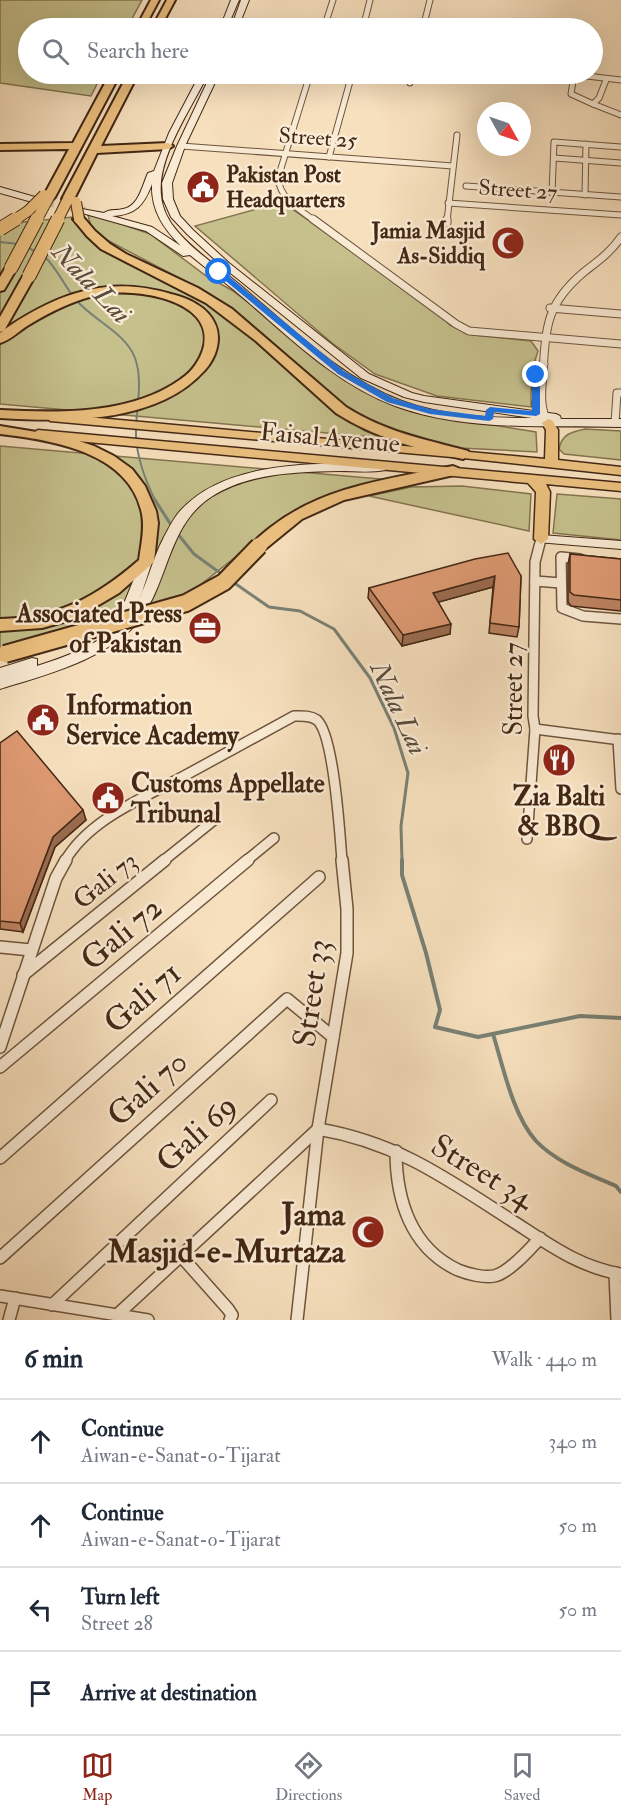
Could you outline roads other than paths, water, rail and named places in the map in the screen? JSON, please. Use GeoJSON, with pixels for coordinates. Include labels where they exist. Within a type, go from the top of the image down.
{"type":"FeatureCollection","features":[{"type":"Feature","properties":{"kind":"highway"},"geometry":{"type":"LineString","coordinates":[[145,18],[155,0]]}},
{"type":"Feature","properties":{"kind":"highway"},"geometry":{"type":"LineString","coordinates":[[161,18],[171,0]]}},
{"type":"Feature","properties":{"kind":"highway"},"geometry":{"type":"LineString","coordinates":[[0,229],[28,211],[57,183],[110,84]]}},
{"type":"Feature","properties":{"kind":"highway"},"geometry":{"type":"LineString","coordinates":[[128,84],[75,184],[77,208],[85,228],[104,247],[182,284],[230,314],[357,422],[413,444],[463,454]]}},
{"type":"Feature","properties":{"kind":"highway"},"geometry":{"type":"LineString","coordinates":[[0,138],[46,146]]}},
{"type":"Feature","properties":{"kind":"highway"},"geometry":{"type":"LineString","coordinates":[[93,150],[168,146]]}},
{"type":"Feature","properties":{"kind":"highway"},"geometry":{"type":"LineString","coordinates":[[0,147],[75,147]]}},
{"type":"Feature","properties":{"kind":"highway"},"geometry":{"type":"LineString","coordinates":[[0,287],[46,196]]}},
{"type":"Feature","properties":{"kind":"highway"},"geometry":{"type":"LineString","coordinates":[[0,328],[29,276],[77,208]]}},
{"type":"Feature","properties":{"kind":"highway"},"geometry":{"type":"LineString","coordinates":[[0,339],[38,313],[61,301],[95,291],[127,289],[150,291],[179,300],[200,312],[209,325],[212,339],[210,353],[202,367],[164,396],[125,407],[42,417],[0,414]]}},
{"type":"Feature","properties":{"kind":"highway"},"geometry":{"type":"LineString","coordinates":[[0,430],[35,433],[69,441],[94,450],[125,470],[141,491],[150,513],[152,566],[76,612],[48,621],[0,625]]}},
{"type":"Feature","properties":{"kind":"highway"},"geometry":{"type":"LineString","coordinates":[[2,655],[186,603],[224,582],[258,546],[296,516],[322,502],[374,486],[453,471]]}},
{"type":"Feature","properties":{"kind":"main road"},"geometry":{"type":"LineString","coordinates":[[228,18],[236,0]]}},
{"type":"Feature","properties":{"kind":"main road"},"geometry":{"type":"LineString","coordinates":[[238,18],[245,0]]}},
{"type":"Feature","properties":{"kind":"main road"},"geometry":{"type":"LineString","coordinates":[[199,84],[163,157],[155,188],[163,217],[177,236],[341,373],[371,392],[430,411],[618,423]]}},
{"type":"Feature","properties":{"kind":"main road"},"geometry":{"type":"LineString","coordinates":[[210,84],[170,174],[167,193],[177,217],[226,265],[365,376],[408,395],[489,414]]}},
{"type":"Feature","properties":{"kind":"main road"},"geometry":{"type":"LineString","coordinates":[[97,213],[121,213],[138,207],[144,197],[151,174],[163,157]]}},
{"type":"Feature","properties":{"kind":"main road"},"geometry":{"type":"LineString","coordinates":[[0,190],[32,199]]}},
{"type":"Feature","properties":{"kind":"main road"},"geometry":{"type":"LineString","coordinates":[[77,208],[155,232],[200,265],[234,285]]}},
{"type":"Feature","properties":{"kind":"main road"},"geometry":{"type":"LineString","coordinates":[[177,236],[190,232]]}},
{"type":"Feature","properties":{"kind":"main road","name":"Faisal Avenue"},"geometry":{"type":"LineString","coordinates":[[42,417],[463,454],[621,471]]}},
{"type":"Feature","properties":{"kind":"main road"},"geometry":{"type":"LineString","coordinates":[[542,419],[552,430],[550,463]]}},
{"type":"Feature","properties":{"kind":"main road","name":"Faisal Avenue"},"geometry":{"type":"LineString","coordinates":[[35,433],[621,487]]}},
{"type":"Feature","properties":{"kind":"main road"},"geometry":{"type":"LineString","coordinates":[[0,673],[78,648],[107,630],[121,618],[178,520],[202,497],[224,484],[246,477],[317,468],[398,467]]}},
{"type":"Feature","properties":{"kind":"main road"},"geometry":{"type":"LineString","coordinates":[[531,479],[540,486],[543,492],[541,539]]}},
{"type":"Feature","properties":{"kind":"main road"},"geometry":{"type":"LineString","coordinates":[[541,539],[544,532],[548,495],[561,482]]}},
{"type":"Feature","properties":{"kind":"main road"},"geometry":{"type":"LineString","coordinates":[[541,539],[621,545]]}},
{"type":"Feature","properties":{"kind":"main road"},"geometry":{"type":"LineString","coordinates":[[0,684],[82,656],[114,637],[139,611],[152,566]]}},
{"type":"Feature","properties":{"kind":"street"},"geometry":{"type":"LineString","coordinates":[[327,18],[333,0]]}},
{"type":"Feature","properties":{"kind":"street"},"geometry":{"type":"LineString","coordinates":[[366,18],[370,0]]}},
{"type":"Feature","properties":{"kind":"street"},"geometry":{"type":"LineString","coordinates":[[426,18],[430,0]]}},
{"type":"Feature","properties":{"kind":"street"},"geometry":{"type":"LineString","coordinates":[[603,79],[621,80]]}},
{"type":"Feature","properties":{"kind":"street"},"geometry":{"type":"LineString","coordinates":[[593,104],[599,98],[606,80]]}},
{"type":"Feature","properties":{"kind":"street"},"geometry":{"type":"LineString","coordinates":[[307,84],[278,178],[279,188],[291,203],[456,324],[469,331],[621,344]]}},
{"type":"Feature","properties":{"kind":"street"},"geometry":{"type":"LineString","coordinates":[[329,157],[348,84]]}},
{"type":"Feature","properties":{"kind":"street"},"geometry":{"type":"LineString","coordinates":[[565,98],[568,84]]}},
{"type":"Feature","properties":{"kind":"street"},"geometry":{"type":"LineString","coordinates":[[571,84],[571,94],[621,115]]}},
{"type":"Feature","properties":{"kind":"street"},"geometry":{"type":"LineString","coordinates":[[447,223],[457,135]]}},
{"type":"Feature","properties":{"kind":"street"},"geometry":{"type":"LineString","coordinates":[[552,192],[556,142],[621,147]]}},
{"type":"Feature","properties":{"kind":"street"},"geometry":{"type":"LineString","coordinates":[[585,195],[586,144]]}},
{"type":"Feature","properties":{"kind":"street","name":"Street 25"},"geometry":{"type":"LineString","coordinates":[[181,146],[453,166]]}},
{"type":"Feature","properties":{"kind":"street"},"geometry":{"type":"LineString","coordinates":[[554,158],[621,163]]}},
{"type":"Feature","properties":{"kind":"street"},"geometry":{"type":"LineString","coordinates":[[466,186],[621,197]]}},
{"type":"Feature","properties":{"kind":"street","name":"Street 27"},"geometry":{"type":"LineString","coordinates":[[448,203],[621,215]]}},
{"type":"Feature","properties":{"kind":"street"},"geometry":{"type":"LineString","coordinates":[[542,419],[544,364],[550,308],[557,296],[608,255],[621,237]]}},
{"type":"Feature","properties":{"kind":"street"},"geometry":{"type":"LineString","coordinates":[[550,308],[621,314]]}},
{"type":"Feature","properties":{"kind":"street"},"geometry":{"type":"LineString","coordinates":[[618,423],[617,393],[621,393]]}},
{"type":"Feature","properties":{"kind":"street","name":"Street 27"},"geometry":{"type":"LineString","coordinates":[[527,839],[535,729],[533,716],[535,562],[541,539]]}},
{"type":"Feature","properties":{"kind":"street"},"geometry":{"type":"LineString","coordinates":[[585,559],[561,557],[561,605],[568,612],[621,619]]}},
{"type":"Feature","properties":{"kind":"street"},"geometry":{"type":"LineString","coordinates":[[535,581],[561,583]]}},
{"type":"Feature","properties":{"kind":"street","name":"Street 33"},"geometry":{"type":"LineString","coordinates":[[0,1047],[56,878],[67,857],[82,839],[121,811],[294,716],[309,716],[322,725],[326,734],[337,805],[347,909],[347,953],[318,1130],[297,1320]]}},
{"type":"Feature","properties":{"kind":"street"},"geometry":{"type":"LineString","coordinates":[[535,729],[619,740],[621,789]]}},
{"type":"Feature","properties":{"kind":"street","name":"Gali 73"},"geometry":{"type":"LineString","coordinates":[[23,975],[214,820]]}},
{"type":"Feature","properties":{"kind":"street","name":"Gali 72"},"geometry":{"type":"LineString","coordinates":[[0,1066],[274,838]]}},
{"type":"Feature","properties":{"kind":"street","name":"Gali 71"},"geometry":{"type":"LineString","coordinates":[[0,1158],[319,877]]}},
{"type":"Feature","properties":{"kind":"street"},"geometry":{"type":"LineString","coordinates":[[0,947],[31,950]]}},
{"type":"Feature","properties":{"kind":"street","name":"Gali 70"},"geometry":{"type":"LineString","coordinates":[[0,1258],[287,999],[333,1036]]}},
{"type":"Feature","properties":{"kind":"street","name":"Gali 69"},"geometry":{"type":"LineString","coordinates":[[52,1305],[271,1100]]}},
{"type":"Feature","properties":{"kind":"street"},"geometry":{"type":"LineString","coordinates":[[117,1315],[318,1130]]}},
{"type":"Feature","properties":{"kind":"street","name":"Street 34"},"geometry":{"type":"LineString","coordinates":[[318,1130],[342,1132],[396,1151],[480,1199],[557,1251],[592,1267],[618,1274]]}},
{"type":"Feature","properties":{"kind":"street","name":"Street 34"},"geometry":{"type":"LineString","coordinates":[[396,1151],[395,1166],[405,1217],[436,1258],[463,1273],[495,1276],[520,1259],[540,1238]]}},
{"type":"Feature","properties":{"kind":"street"},"geometry":{"type":"LineString","coordinates":[[181,1256],[228,1309],[232,1315],[230,1320]]}},
{"type":"Feature","properties":{"kind":"street"},"geometry":{"type":"LineString","coordinates":[[617,1320],[618,1274]]}},
{"type":"Feature","properties":{"kind":"street"},"geometry":{"type":"LineString","coordinates":[[0,1296],[102,1316],[117,1315],[148,1320]]}},
{"type":"Feature","properties":{"kind":"street"},"geometry":{"type":"LineString","coordinates":[[9,1320],[15,1298]]}},
{"type":"Feature","properties":{"kind":"waterway","name":"Nala Lai"},"geometry":{"type":"LineString","coordinates":[[0,242],[19,244]]}},
{"type":"Feature","properties":{"kind":"waterway","name":"Nala Lai"},"geometry":{"type":"LineString","coordinates":[[25,246],[38,253]]}},
{"type":"Feature","properties":{"kind":"waterway","name":"Nala Lai"},"geometry":{"type":"LineString","coordinates":[[44,256],[76,300],[117,334],[131,349],[139,377],[136,426],[138,453],[155,501]]}},
{"type":"Feature","properties":{"kind":"waterway","name":"Nala Lai"},"geometry":{"type":"LineString","coordinates":[[155,501],[173,528]]}},
{"type":"Feature","properties":{"kind":"waterway","name":"Nala Lai"},"geometry":{"type":"LineString","coordinates":[[177,533],[194,554],[223,575]]}},
{"type":"Feature","properties":{"kind":"waterway","name":"Nala Lai"},"geometry":{"type":"LineString","coordinates":[[233,582],[269,607],[300,611],[334,629],[370,678],[394,728],[408,773],[401,826],[402,861]]}},
{"type":"Feature","properties":{"kind":"waterway","name":"Nala Lai"},"geometry":{"type":"LineString","coordinates":[[402,861],[402,875],[426,953],[440,1010],[435,1027],[478,1037],[580,1016],[621,1018]]}},
{"type":"Feature","properties":{"kind":"waterway"},"geometry":{"type":"LineString","coordinates":[[493,1034],[515,1105],[528,1131],[536,1141],[563,1162],[616,1186],[621,1192]]}},
{"type":"Feature","properties":{"kind":"tunnel"},"geometry":{"type":"LineString","coordinates":[[34,199],[85,211]]}},
{"type":"Feature","properties":{"kind":"place","name":"Pakistan Post Headquarters"},"geometry":{"type":"Point","coordinates":[203,187]}},
{"type":"Feature","properties":{"kind":"place","name":"Jamia Masjid As-Siddiq"},"geometry":{"type":"Point","coordinates":[508,243]}},
{"type":"Feature","properties":{"kind":"place","name":"Associated Press of Pakistan"},"geometry":{"type":"Point","coordinates":[205,628]}},
{"type":"Feature","properties":{"kind":"place","name":"Information Service Academy"},"geometry":{"type":"Point","coordinates":[43,720]}},
{"type":"Feature","properties":{"kind":"place","name":"Zia Balti & BBQ"},"geometry":{"type":"Point","coordinates":[559,760]}},
{"type":"Feature","properties":{"kind":"place","name":"Customs Appellate Tribunal"},"geometry":{"type":"Point","coordinates":[108,798]}},
{"type":"Feature","properties":{"kind":"place","name":"Jama Masjid-e-Murtaza"},"geometry":{"type":"Point","coordinates":[368,1232]}}]}
